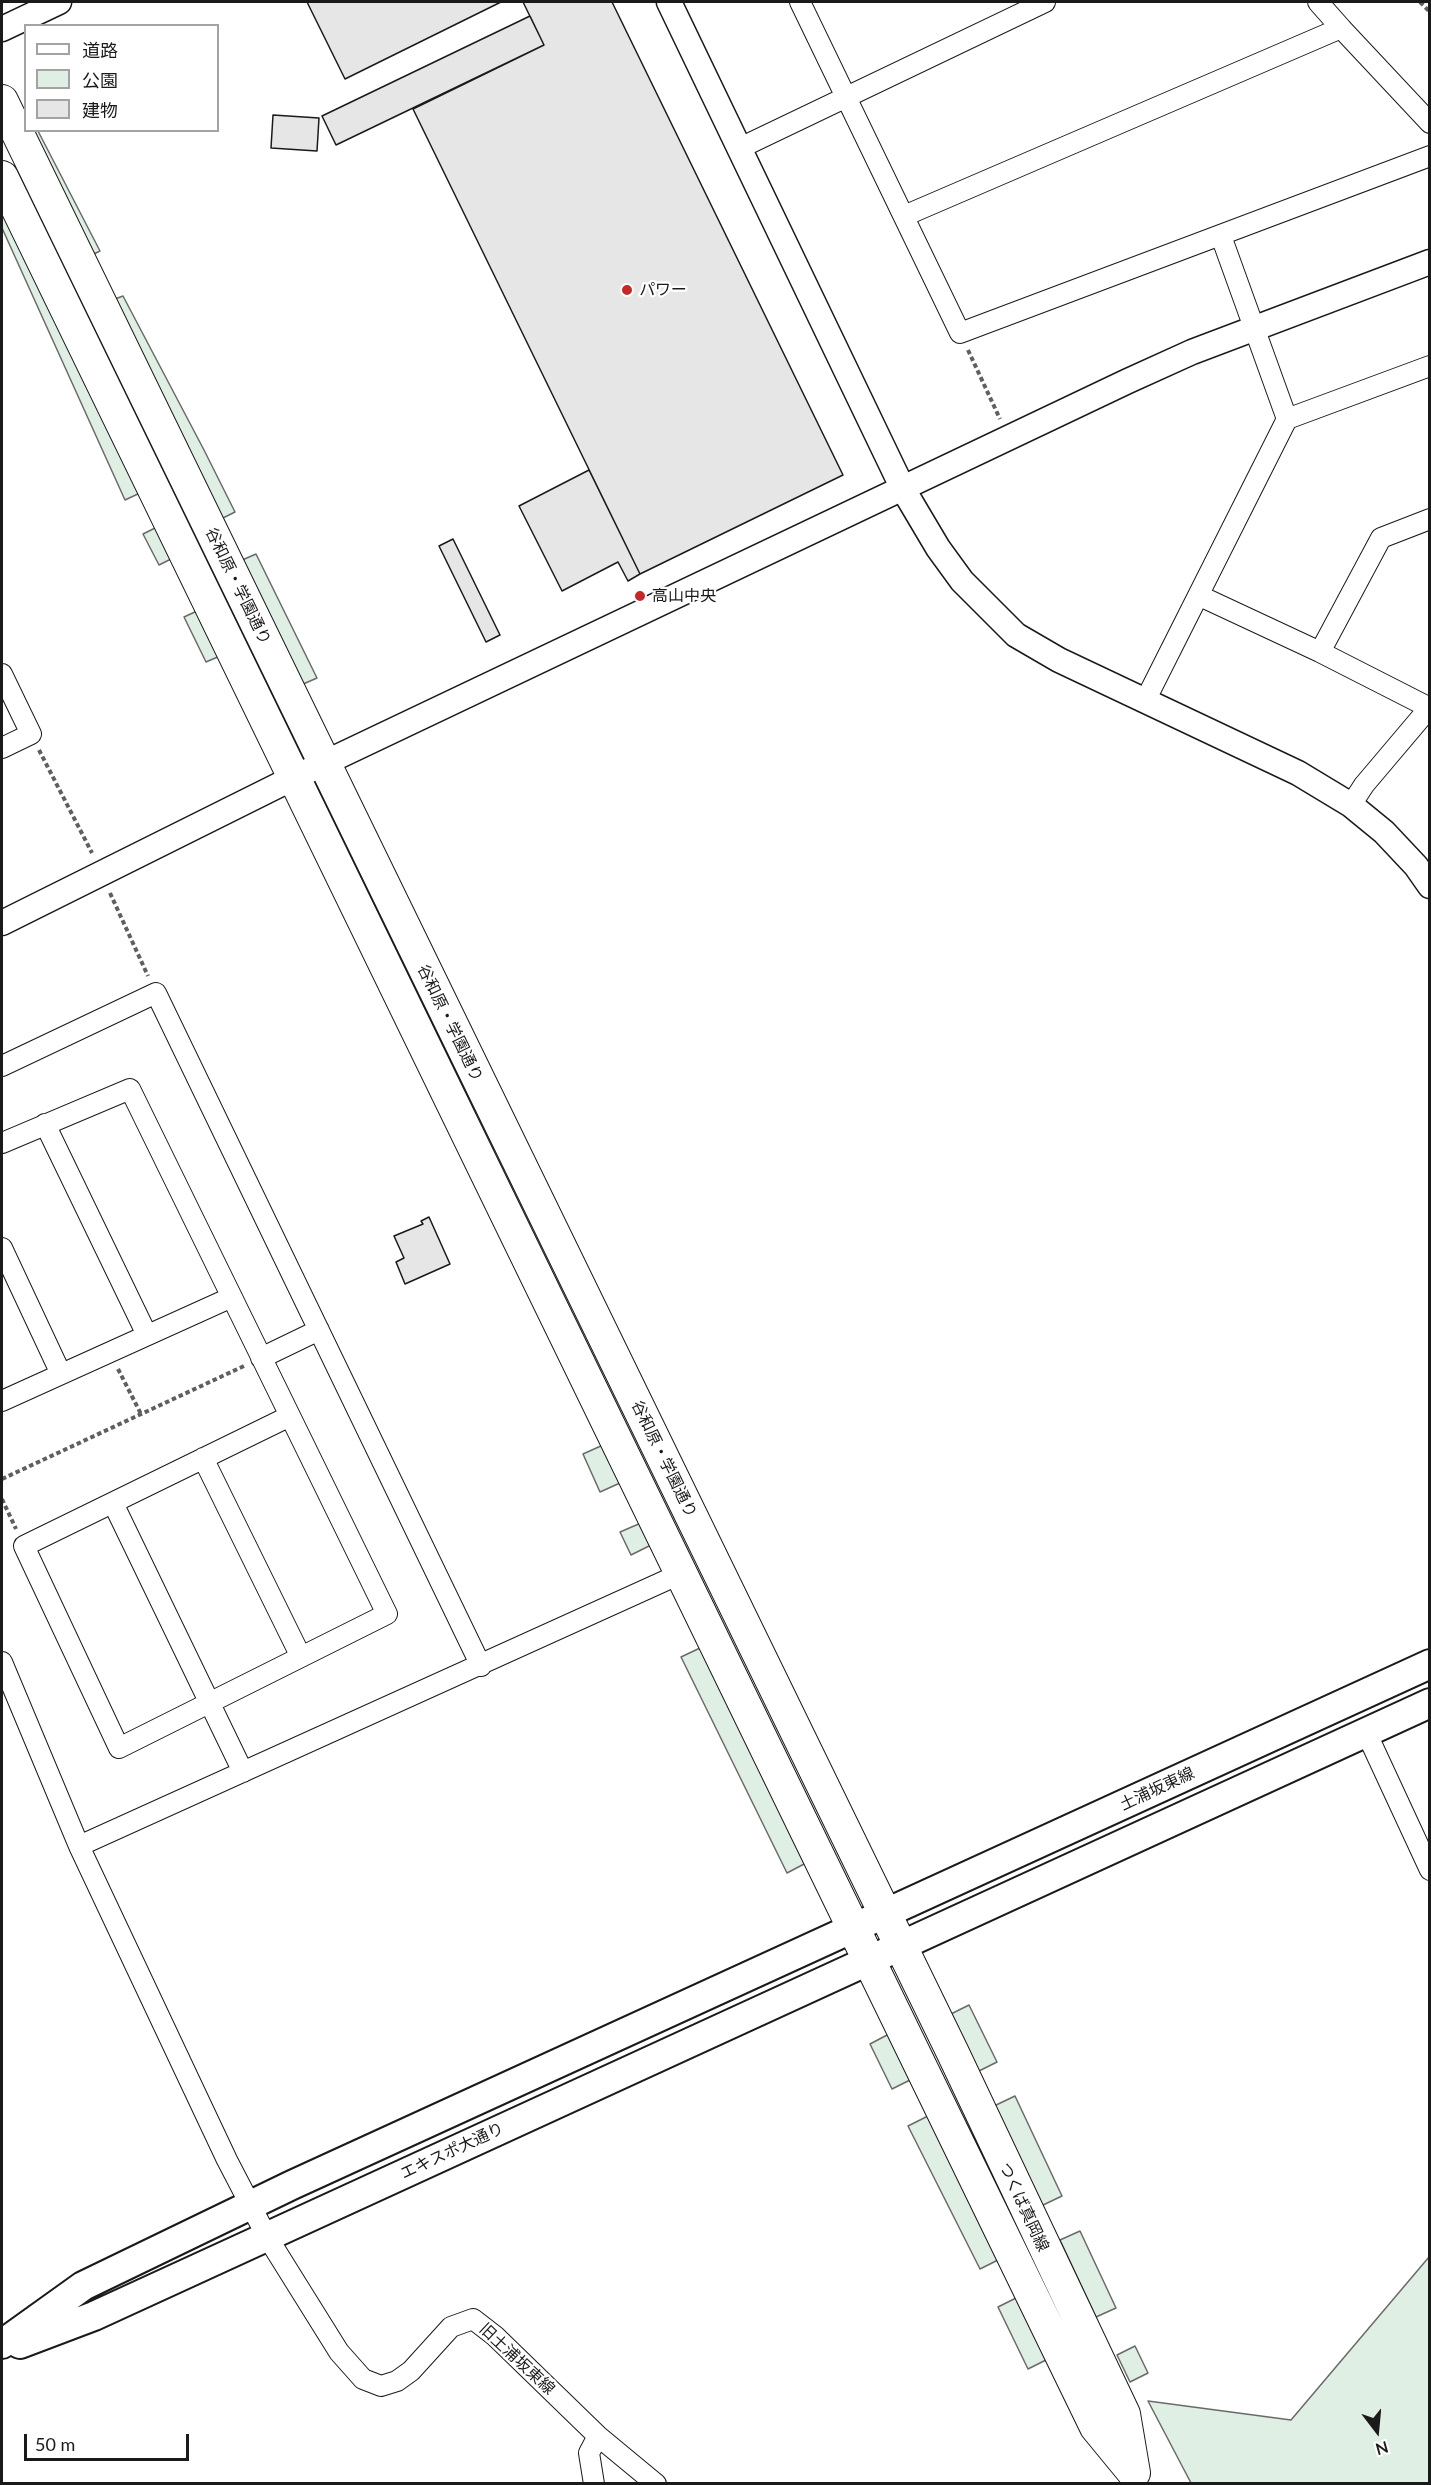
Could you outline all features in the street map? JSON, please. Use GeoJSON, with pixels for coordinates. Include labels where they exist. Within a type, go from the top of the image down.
{"type":"FeatureCollection","features":[{"type":"Feature","properties":{"kind":"main road","name":"谷和原・学園通り"},"geometry":{"type":"LineString","coordinates":[[2,101],[900,1944]]}},
{"type":"Feature","properties":{"kind":"main road","name":"谷和原・学園通り"},"geometry":{"type":"LineString","coordinates":[[2,177],[869,1959]]}},
{"type":"Feature","properties":{"kind":"main road","name":"土浦坂東線"},"geometry":{"type":"LineString","coordinates":[[886,1915],[1430,1664]]}},
{"type":"Feature","properties":{"kind":"main road"},"geometry":{"type":"LineString","coordinates":[[900,1944],[1430,1703]]}},
{"type":"Feature","properties":{"kind":"main road","name":"エキスポ大通り"},"geometry":{"type":"LineString","coordinates":[[2,2344],[83,2286],[250,2205],[886,1915]]}},
{"type":"Feature","properties":{"kind":"main road","name":"エキスポ大通り"},"geometry":{"type":"LineString","coordinates":[[2,2351],[94,2316],[900,1944]]}},
{"type":"Feature","properties":{"kind":"main road","name":"つくば真岡線"},"geometry":{"type":"LineString","coordinates":[[900,1944],[1124,2414],[1137,2478]]}},
{"type":"Feature","properties":{"kind":"main road","name":"つくば真岡線"},"geometry":{"type":"LineString","coordinates":[[869,1959],[1096,2427],[1137,2478]]}},
{"type":"Feature","properties":{"kind":"street"},"geometry":{"type":"LineString","coordinates":[[2,29],[59,2]]}},
{"type":"Feature","properties":{"kind":"street"},"geometry":{"type":"LineString","coordinates":[[669,2],[903,489],[938,548],[962,581],[1016,635],[1059,660],[1298,773],[1351,805],[1384,832],[1416,866],[1430,886]]}},
{"type":"Feature","properties":{"kind":"street"},"geometry":{"type":"LineString","coordinates":[[800,2],[960,333],[1430,156]]}},
{"type":"Feature","properties":{"kind":"street"},"geometry":{"type":"LineString","coordinates":[[740,148],[1045,2]]}},
{"type":"Feature","properties":{"kind":"street"},"geometry":{"type":"LineString","coordinates":[[1318,2],[1430,123]]}},
{"type":"Feature","properties":{"kind":"street"},"geometry":{"type":"LineString","coordinates":[[904,216],[1341,28]]}},
{"type":"Feature","properties":{"kind":"street"},"geometry":{"type":"LineString","coordinates":[[1221,236],[1287,419]]}},
{"type":"Feature","properties":{"kind":"street"},"geometry":{"type":"LineString","coordinates":[[2,923],[293,778],[1128,381],[1192,352],[1430,262]]}},
{"type":"Feature","properties":{"kind":"street"},"geometry":{"type":"LineString","coordinates":[[1145,701],[1200,596],[1287,419],[1430,366]]}},
{"type":"Feature","properties":{"kind":"street"},"geometry":{"type":"LineString","coordinates":[[1320,652],[1381,538],[1430,519]]}},
{"type":"Feature","properties":{"kind":"street"},"geometry":{"type":"LineString","coordinates":[[1200,596],[1320,652],[1429,708],[1364,785],[1351,805]]}},
{"type":"Feature","properties":{"kind":"street"},"geometry":{"type":"LineString","coordinates":[[2,674],[31,734],[2,748]]}},
{"type":"Feature","properties":{"kind":"street"},"geometry":{"type":"LineString","coordinates":[[2,1066],[156,993],[481,1666]]}},
{"type":"Feature","properties":{"kind":"street"},"geometry":{"type":"LineString","coordinates":[[2,1143],[130,1089],[387,1614],[119,1748],[24,1546],[290,1416]]}},
{"type":"Feature","properties":{"kind":"street"},"geometry":{"type":"LineString","coordinates":[[45,1124],[147,1335]]}},
{"type":"Feature","properties":{"kind":"street"},"geometry":{"type":"LineString","coordinates":[[2,1248],[61,1374]]}},
{"type":"Feature","properties":{"kind":"street"},"geometry":{"type":"LineString","coordinates":[[2,1401],[232,1297]]}},
{"type":"Feature","properties":{"kind":"street"},"geometry":{"type":"LineString","coordinates":[[261,1358],[319,1330]]}},
{"type":"Feature","properties":{"kind":"street"},"geometry":{"type":"LineString","coordinates":[[203,1458],[301,1657]]}},
{"type":"Feature","properties":{"kind":"street"},"geometry":{"type":"LineString","coordinates":[[113,1503],[243,1772]]}},
{"type":"Feature","properties":{"kind":"street"},"geometry":{"type":"LineString","coordinates":[[79,1846],[680,1574]]}},
{"type":"Feature","properties":{"kind":"street","name":"旧土浦坂東線"},"geometry":{"type":"LineString","coordinates":[[3,1671],[79,1846],[250,2205],[266,2235],[339,2352],[363,2379],[381,2386],[397,2381],[411,2371],[451,2327],[473,2319],[495,2336],[598,2436],[656,2484]]}},
{"type":"Feature","properties":{"kind":"street"},"geometry":{"type":"LineString","coordinates":[[1366,1732],[1430,1870]]}},
{"type":"Feature","properties":{"kind":"street"},"geometry":{"type":"LineString","coordinates":[[594,2484],[589,2454],[598,2436]]}},
{"type":"Feature","properties":{"kind":"path"},"geometry":{"type":"LineString","coordinates":[[1420,2],[1430,12]]}},
{"type":"Feature","properties":{"kind":"path"},"geometry":{"type":"LineString","coordinates":[[960,333],[1002,423]]}},
{"type":"Feature","properties":{"kind":"path"},"geometry":{"type":"LineString","coordinates":[[109,1352],[141,1414]]}},
{"type":"Feature","properties":{"kind":"path"},"geometry":{"type":"LineString","coordinates":[[2,1479],[261,1358]]}},
{"type":"Feature","properties":{"kind":"path"},"geometry":{"type":"LineString","coordinates":[[2,1499],[24,1546]]}},
{"type":"Feature","properties":{"kind":"green space"},"geometry":{"type":"Polygon","coordinates":[[[32,132],[39,132],[100,251],[92,255],[32,132]]]}},
{"type":"Feature","properties":{"kind":"green space"},"geometry":{"type":"Polygon","coordinates":[[[2,208],[140,493],[125,500],[2,228],[2,208]]]}},
{"type":"Feature","properties":{"kind":"green space"},"geometry":{"type":"Polygon","coordinates":[[[123,296],[235,512],[221,519],[115,299],[123,296]]]}},
{"type":"Feature","properties":{"kind":"green space"},"geometry":{"type":"Polygon","coordinates":[[[157,527],[173,558],[159,565],[143,534],[157,527]]]}},
{"type":"Feature","properties":{"kind":"green space"},"geometry":{"type":"Polygon","coordinates":[[[256,554],[317,678],[301,685],[240,561],[256,554]]]}},
{"type":"Feature","properties":{"kind":"green space"},"geometry":{"type":"Polygon","coordinates":[[[197,611],[220,656],[206,662],[184,617],[197,611]]]}},
{"type":"Feature","properties":{"kind":"green space"},"geometry":{"type":"Polygon","coordinates":[[[603,1445],[620,1483],[600,1492],[583,1454],[603,1445]]]}},
{"type":"Feature","properties":{"kind":"green space"},"geometry":{"type":"Polygon","coordinates":[[[641,1523],[651,1545],[631,1555],[620,1532],[641,1523]]]}},
{"type":"Feature","properties":{"kind":"green space"},"geometry":{"type":"Polygon","coordinates":[[[700,1648],[806,1863],[787,1873],[681,1657],[700,1648]]]}},
{"type":"Feature","properties":{"kind":"green space"},"geometry":{"type":"Polygon","coordinates":[[[969,2005],[997,2062],[977,2072],[949,2015],[969,2005]]]}},
{"type":"Feature","properties":{"kind":"green space"},"geometry":{"type":"Polygon","coordinates":[[[889,2034],[912,2079],[892,2089],[870,2044],[889,2034]]]}},
{"type":"Feature","properties":{"kind":"green space"},"geometry":{"type":"Polygon","coordinates":[[[1015,2096],[1062,2196],[1041,2206],[994,2106],[1015,2096]]]}},
{"type":"Feature","properties":{"kind":"green space"},"geometry":{"type":"Polygon","coordinates":[[[928,2116],[1000,2259],[980,2269],[908,2126],[928,2116]]]}},
{"type":"Feature","properties":{"kind":"green space"},"geometry":{"type":"Polygon","coordinates":[[[1080,2231],[1116,2308],[1096,2317],[1060,2240],[1080,2231]]]}},
{"type":"Feature","properties":{"kind":"green space"},"geometry":{"type":"Polygon","coordinates":[[[1429,2257],[1429,2483],[1191,2483],[1148,2401],[1291,2420],[1429,2257]]]}},
{"type":"Feature","properties":{"kind":"green space"},"geometry":{"type":"Polygon","coordinates":[[[1018,2297],[1048,2359],[1028,2369],[998,2307],[1018,2297]]]}},
{"type":"Feature","properties":{"kind":"green space"},"geometry":{"type":"Polygon","coordinates":[[[1135,2346],[1148,2373],[1130,2382],[1117,2355],[1135,2346]]]}},
{"type":"Feature","properties":{"kind":"building"},"geometry":{"type":"Polygon","coordinates":[[[307,2],[501,2],[345,79],[307,2]]]}},
{"type":"Feature","properties":{"kind":"building","name":"パワー"},"geometry":{"type":"Polygon","coordinates":[[[523,2],[612,2],[843,475],[640,574],[413,109],[544,45],[523,2]]]}},
{"type":"Feature","properties":{"kind":"building"},"geometry":{"type":"Polygon","coordinates":[[[530,16],[544,45],[336,145],[322,116],[530,16]]]}},
{"type":"Feature","properties":{"kind":"building"},"geometry":{"type":"Polygon","coordinates":[[[273,115],[319,118],[317,151],[271,148],[273,115]]]}},
{"type":"Feature","properties":{"kind":"building"},"geometry":{"type":"Polygon","coordinates":[[[589,470],[640,574],[628,581],[618,562],[562,591],[519,506],[589,470]]]}},
{"type":"Feature","properties":{"kind":"building"},"geometry":{"type":"Polygon","coordinates":[[[453,539],[500,635],[486,642],[439,546],[453,539]]]}},
{"type":"Feature","properties":{"kind":"building"},"geometry":{"type":"Polygon","coordinates":[[[429,1217],[450,1264],[405,1284],[396,1262],[404,1258],[394,1236],[423,1224],[421,1221],[429,1217]]]}},
{"type":"Feature","properties":{"kind":"place","name":"パワー"},"geometry":{"type":"Point","coordinates":[627,290]}},
{"type":"Feature","properties":{"kind":"place","name":"高山中央"},"geometry":{"type":"Point","coordinates":[640,596]}}]}
